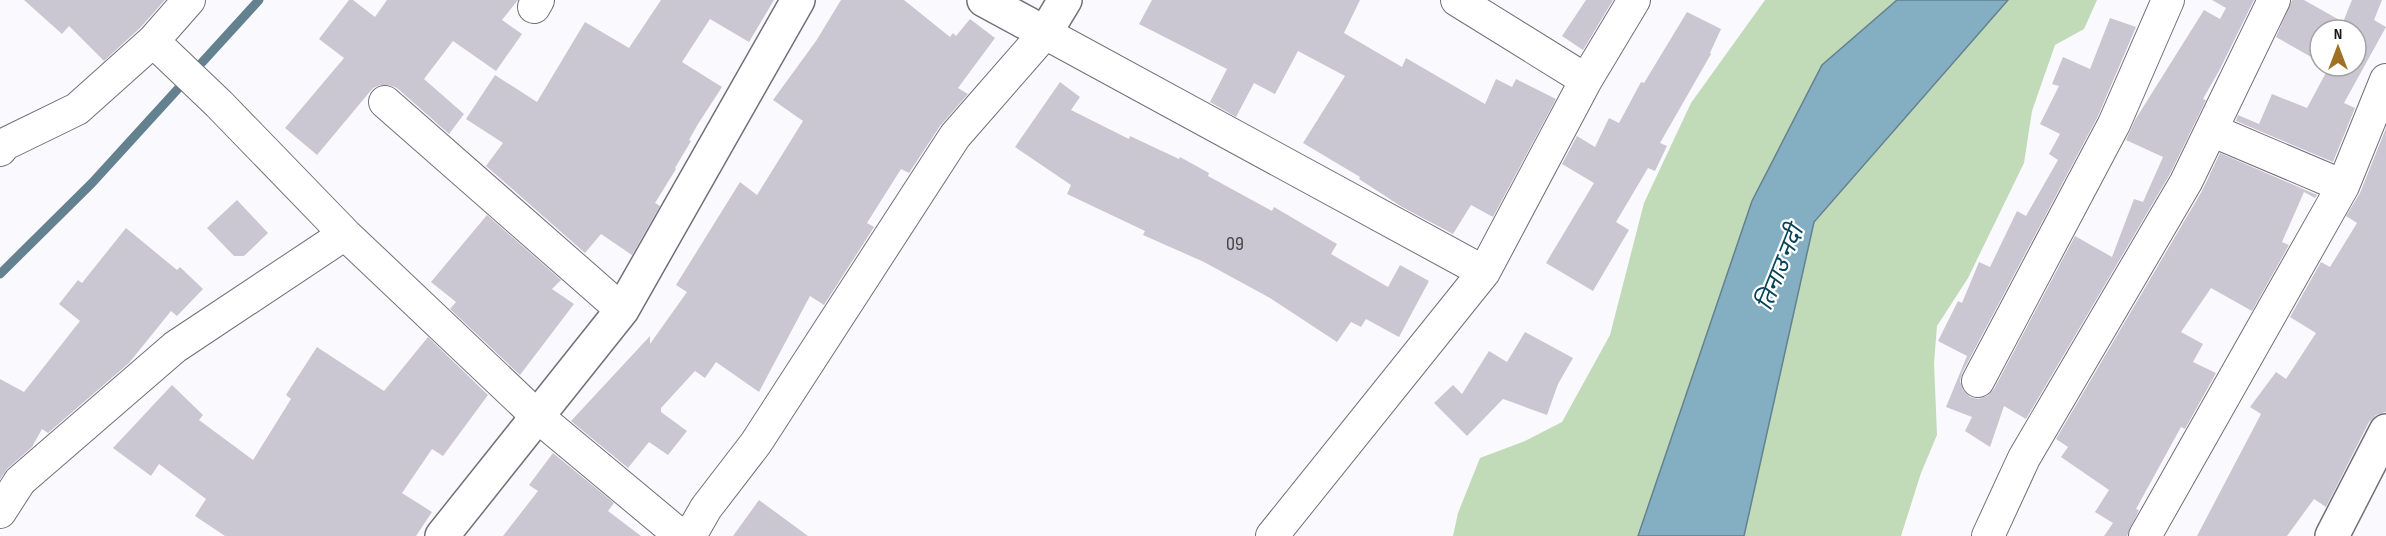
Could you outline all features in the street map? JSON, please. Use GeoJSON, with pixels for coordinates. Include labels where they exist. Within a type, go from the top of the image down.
{"type":"FeatureCollection","features":[{"type":"Feature","properties":{"kind":"street"},"geometry":{"type":"LineString","coordinates":[[2,142],[76,109],[153,41],[189,0]]}},
{"type":"Feature","properties":{"kind":"street"},"geometry":{"type":"LineString","coordinates":[[442,536],[622,310],[798,0]]}},
{"type":"Feature","properties":{"kind":"street"},"geometry":{"type":"LineString","coordinates":[[984,0],[1484,272]]}},
{"type":"Feature","properties":{"kind":"street"},"geometry":{"type":"LineString","coordinates":[[690,536],[706,508],[756,443],[956,136],[1045,33],[1065,0]]}},
{"type":"Feature","properties":{"kind":"street"},"geometry":{"type":"LineString","coordinates":[[1457,0],[1586,80]]}},
{"type":"Feature","properties":{"kind":"street"},"geometry":{"type":"LineString","coordinates":[[1272,536],[1484,272],[1586,80],[1634,0]]}},
{"type":"Feature","properties":{"kind":"street"},"geometry":{"type":"LineString","coordinates":[[1978,381],[2114,124],[2168,0]]}},
{"type":"Feature","properties":{"kind":"street"},"geometry":{"type":"LineString","coordinates":[[1988,536],[2024,458],[2186,182],[2274,0]]}},
{"type":"Feature","properties":{"kind":"street"},"geometry":{"type":"LineString","coordinates":[[153,41],[219,104],[345,234],[537,416],[681,536]]}},
{"type":"Feature","properties":{"kind":"street"},"geometry":{"type":"LineString","coordinates":[[2145,536],[2343,186],[2386,80]]}},
{"type":"Feature","properties":{"kind":"street"},"geometry":{"type":"LineString","coordinates":[[385,102],[622,310]]}},
{"type":"Feature","properties":{"kind":"street"},"geometry":{"type":"LineString","coordinates":[[2211,130],[2343,186]]}},
{"type":"Feature","properties":{"kind":"street"},"geometry":{"type":"LineString","coordinates":[[0,512],[20,481],[175,347],[345,234]]}},
{"type":"Feature","properties":{"kind":"street"},"geometry":{"type":"LineString","coordinates":[[2332,536],[2386,431]]}},
{"type":"Feature","properties":{"kind":"green space"},"geometry":{"type":"Polygon","coordinates":[[[1765,0],[1897,0],[1822,65],[1752,201],[1638,536],[1453,536],[1458,513],[1480,458],[1525,441],[1562,422],[1610,335],[1644,203],[1691,103],[1765,0]]]}},
{"type":"Feature","properties":{"kind":"green space"},"geometry":{"type":"Polygon","coordinates":[[[2008,0],[2097,0],[2084,29],[2055,45],[2032,111],[2024,163],[1968,278],[1937,326],[1934,363],[1937,435],[1921,473],[1901,536],[1744,536],[1814,222],[2008,0]]]}},
{"type":"Feature","properties":{"kind":"water","name":"तिनाउ नदी"},"geometry":{"type":"Polygon","coordinates":[[[1897,0],[2008,0],[1814,222],[1744,536],[1638,536],[1752,201],[1822,65],[1897,0]]]}},
{"type":"Feature","properties":{"kind":"building"},"geometry":{"type":"Polygon","coordinates":[[[24,0],[165,0],[140,28],[104,61],[69,26],[62,34],[24,0]]]}},
{"type":"Feature","properties":{"kind":"building"},"geometry":{"type":"Polygon","coordinates":[[[349,0],[353,0],[375,17],[387,0],[518,0],[502,20],[522,34],[496,71],[453,41],[424,79],[464,114],[449,134],[397,88],[380,85],[373,88],[317,155],[285,128],[344,58],[319,39],[349,0]]]}},
{"type":"Feature","properties":{"kind":"building"},"geometry":{"type":"Polygon","coordinates":[[[661,0],[774,0],[749,42],[710,19],[682,62],[722,87],[698,124],[676,169],[655,203],[660,206],[632,255],[601,234],[585,253],[486,166],[503,143],[466,119],[495,75],[537,102],[585,22],[629,48],[661,0]]]}},
{"type":"Feature","properties":{"kind":"building"},"geometry":{"type":"Polygon","coordinates":[[[841,0],[904,0],[950,37],[953,33],[956,36],[970,19],[995,38],[958,88],[968,94],[940,126],[909,173],[901,169],[867,223],[874,227],[824,305],[810,296],[759,392],[716,362],[705,378],[695,371],[661,408],[661,412],[687,431],[668,455],[649,442],[628,468],[571,421],[650,336],[650,344],[687,292],[676,285],[740,182],[757,195],[803,121],[773,100],[816,41],[841,0]]]}},
{"type":"Feature","properties":{"kind":"building"},"geometry":{"type":"Polygon","coordinates":[[[1152,0],[1360,0],[1344,33],[1402,67],[1406,58],[1485,104],[1496,79],[1512,87],[1516,79],[1556,99],[1493,217],[1471,205],[1453,234],[1402,207],[1359,179],[1360,177],[1303,143],[1345,76],[1298,51],[1275,94],[1254,83],[1236,117],[1210,102],[1227,69],[1139,24],[1152,0]]]}},
{"type":"Feature","properties":{"kind":"building"},"geometry":{"type":"Polygon","coordinates":[[[1586,0],[1613,0],[1583,50],[1562,36],[1586,0]]]}},
{"type":"Feature","properties":{"kind":"building"},"geometry":{"type":"Polygon","coordinates":[[[2212,0],[2254,0],[2203,99],[2206,100],[2170,174],[2026,419],[2004,406],[1990,447],[1965,431],[1972,417],[1946,407],[1967,356],[1938,341],[1958,301],[1962,303],[1979,262],[1990,267],[2017,211],[2026,216],[2058,160],[2049,154],[2060,134],[2040,124],[2059,86],[2052,84],[2063,57],[2090,69],[2110,18],[2136,27],[2098,116],[1962,373],[1960,381],[1963,390],[1970,397],[1978,399],[1987,396],[1994,389],[2075,236],[2112,257],[2134,199],[2143,202],[2163,157],[2126,140],[2135,120],[2204,10],[2220,19],[2226,8],[2212,0]]]}},
{"type":"Feature","properties":{"kind":"building"},"geometry":{"type":"Polygon","coordinates":[[[2292,0],[2304,0],[2336,18],[2308,18],[2308,55],[2276,37],[2292,0]]]}},
{"type":"Feature","properties":{"kind":"building"},"geometry":{"type":"Polygon","coordinates":[[[2352,0],[2382,0],[2374,20],[2386,27],[2368,60],[2368,18],[2345,18],[2352,0]]]}},
{"type":"Feature","properties":{"kind":"building"},"geometry":{"type":"Polygon","coordinates":[[[1687,12],[1721,29],[1711,54],[1660,143],[1667,146],[1655,171],[1648,168],[1616,222],[1629,230],[1593,291],[1546,263],[1594,183],[1562,164],[1577,136],[1595,147],[1609,118],[1619,123],[1641,82],[1644,83],[1687,12]]]}},
{"type":"Feature","properties":{"kind":"building"},"geometry":{"type":"Polygon","coordinates":[[[2323,78],[2358,78],[2344,103],[2355,108],[2333,162],[2236,121],[2238,115],[2259,124],[2272,94],[2307,108],[2323,78]]]}},
{"type":"Feature","properties":{"kind":"building"},"geometry":{"type":"Polygon","coordinates":[[[1060,82],[1080,97],[1071,110],[1129,139],[1130,136],[1179,159],[1180,157],[1209,173],[1208,176],[1272,211],[1274,207],[1337,244],[1331,254],[1388,287],[1400,265],[1429,281],[1399,337],[1366,319],[1361,327],[1351,322],[1337,342],[1270,298],[1204,262],[1143,235],[1145,231],[1067,194],[1071,185],[1015,147],[1060,82]]]}},
{"type":"Feature","properties":{"kind":"building"},"geometry":{"type":"Polygon","coordinates":[[[2386,128],[2386,412],[2376,415],[2369,422],[2326,507],[2314,499],[2287,536],[2197,536],[2261,414],[2250,407],[2276,372],[2286,379],[2316,333],[2290,317],[2321,262],[2330,267],[2357,223],[2346,216],[2360,193],[2386,128]]]}},
{"type":"Feature","properties":{"kind":"building"},"geometry":{"type":"Polygon","coordinates":[[[2220,153],[2317,195],[2315,198],[2304,192],[2282,242],[2289,245],[2252,311],[2211,288],[2181,332],[2203,344],[2193,362],[2216,373],[2185,429],[2181,427],[2136,509],[2139,510],[2127,536],[2104,536],[2113,523],[2095,512],[2109,490],[2061,457],[2068,447],[2056,439],[2202,191],[2220,153]]]}},
{"type":"Feature","properties":{"kind":"building"},"geometry":{"type":"Polygon","coordinates":[[[237,200],[268,233],[244,256],[234,256],[207,228],[237,200]]]}},
{"type":"Feature","properties":{"kind":"building"},"geometry":{"type":"Polygon","coordinates":[[[487,215],[561,280],[552,289],[574,304],[520,375],[450,309],[456,302],[431,282],[487,215]]]}},
{"type":"Feature","properties":{"kind":"building"},"geometry":{"type":"Polygon","coordinates":[[[126,228],[177,270],[180,267],[203,289],[177,316],[171,311],[129,363],[48,433],[42,429],[32,447],[8,468],[0,479],[0,379],[24,392],[80,321],[59,304],[78,280],[82,283],[126,228]]]}},
{"type":"Feature","properties":{"kind":"building"},"geometry":{"type":"Polygon","coordinates":[[[1525,332],[1573,358],[1558,384],[1547,415],[1503,399],[1467,436],[1434,403],[1453,385],[1462,394],[1489,351],[1507,362],[1525,332]]]}},
{"type":"Feature","properties":{"kind":"building"},"geometry":{"type":"Polygon","coordinates":[[[428,337],[488,395],[443,456],[432,449],[402,493],[432,512],[416,536],[225,536],[195,516],[206,499],[159,464],[151,476],[113,448],[172,385],[203,415],[199,420],[253,460],[291,399],[286,395],[317,347],[384,391],[428,337]]]}},
{"type":"Feature","properties":{"kind":"building"},"geometry":{"type":"Polygon","coordinates":[[[553,453],[614,503],[608,511],[641,536],[503,536],[538,491],[529,485],[553,453]]]}},
{"type":"Feature","properties":{"kind":"building"},"geometry":{"type":"Polygon","coordinates":[[[759,500],[808,536],[733,536],[759,500]]]}},
{"type":"Feature","properties":{"kind":"waterway"},"geometry":{"type":"LineString","coordinates":[[0,274],[92,183],[259,0]]}}]}
